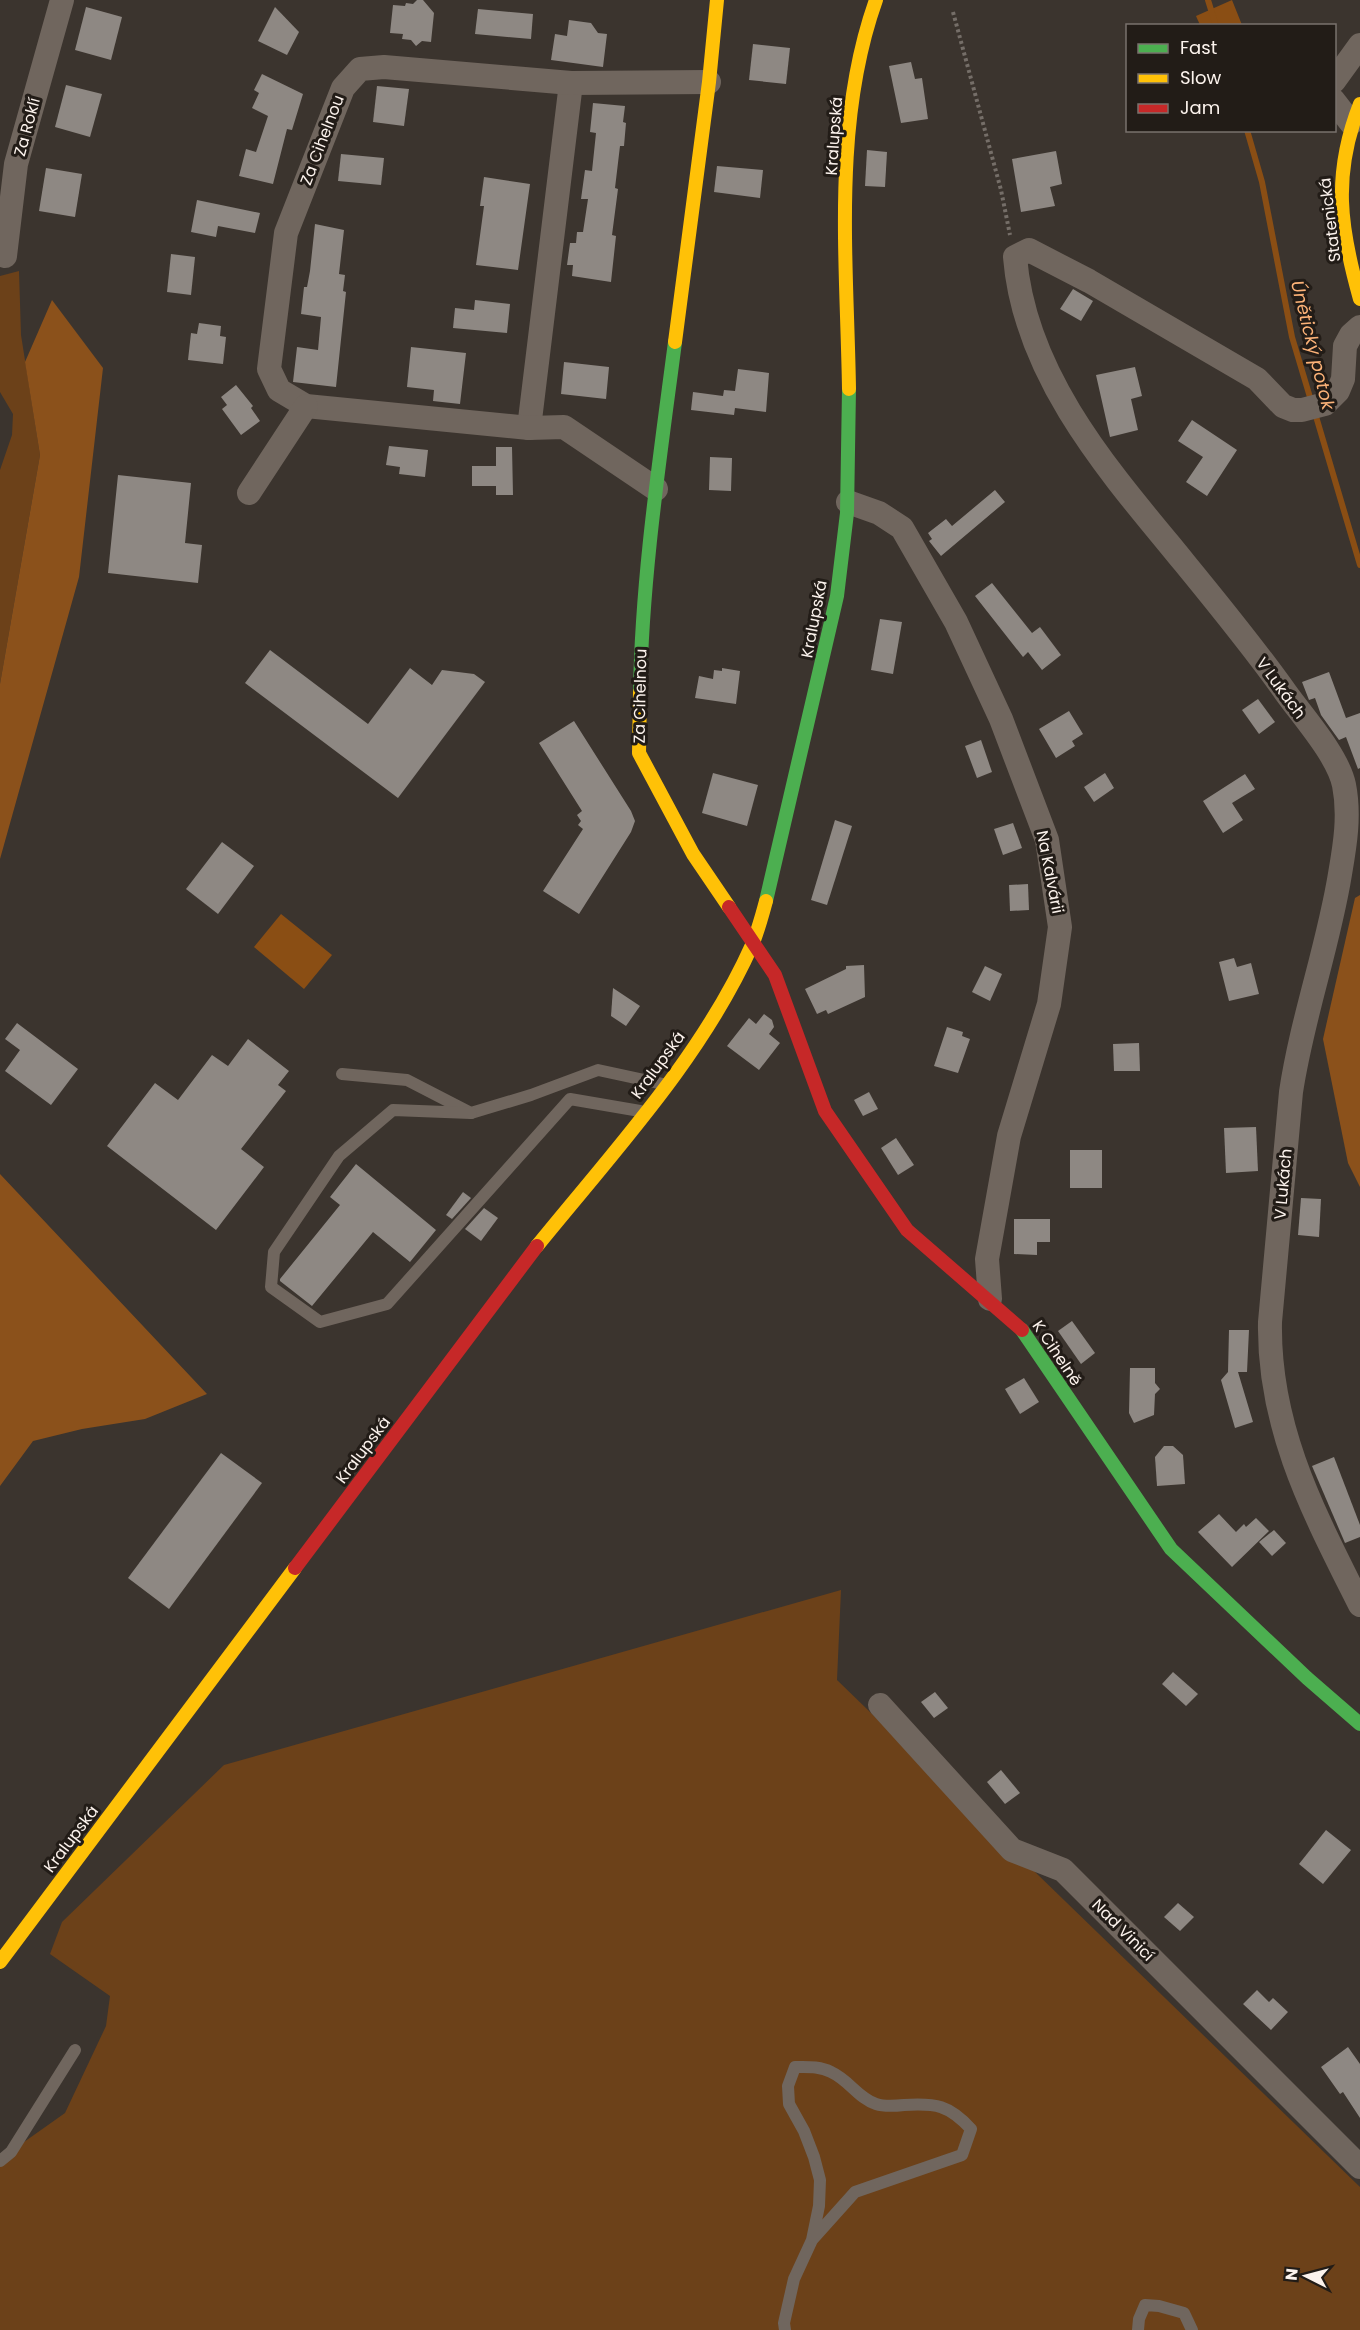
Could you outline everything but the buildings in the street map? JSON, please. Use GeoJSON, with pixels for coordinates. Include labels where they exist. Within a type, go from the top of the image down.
{"type":"FeatureCollection","features":[{"type":"Feature","properties":{"kind":"main road","name":"Za Cihelnou"},"geometry":{"type":"LineString","coordinates":[[717,0],[709,82],[656,489],[641,643],[639,753],[693,854],[753,943]]}},
{"type":"Feature","properties":{"kind":"main road","name":"Kralupská"},"geometry":{"type":"LineString","coordinates":[[0,1962],[521,1266],[668,1085],[725,999],[753,943],[770,890],[789,814],[834,608],[844,547],[848,502],[846,295],[848,139],[859,58],[876,0]]}},
{"type":"Feature","properties":{"kind":"main road","name":"Statenická"},"geometry":{"type":"LineString","coordinates":[[1356,113],[1340,168],[1340,192],[1347,244],[1360,299]]}},
{"type":"Feature","properties":{"kind":"main road","name":"K Cihelně"},"geometry":{"type":"LineString","coordinates":[[753,943],[775,975],[825,1112],[907,1230],[1019,1325],[1171,1549],[1307,1678],[1360,1724]]}},
{"type":"Feature","properties":{"kind":"street","name":"Za Roklí"},"geometry":{"type":"LineString","coordinates":[[5,256],[16,164],[62,0]]}},
{"type":"Feature","properties":{"kind":"street"},"geometry":{"type":"LineString","coordinates":[[1336,80],[1360,45]]}},
{"type":"Feature","properties":{"kind":"street","name":"Za Cihelnou"},"geometry":{"type":"LineString","coordinates":[[656,489],[564,427],[529,428],[306,406],[279,390],[268,369],[286,233],[343,88],[360,69],[384,67],[571,83],[709,82]]}},
{"type":"Feature","properties":{"kind":"street"},"geometry":{"type":"LineString","coordinates":[[529,428],[571,83]]}},
{"type":"Feature","properties":{"kind":"street"},"geometry":{"type":"LineString","coordinates":[[1336,101],[1356,113]]}},
{"type":"Feature","properties":{"kind":"street"},"geometry":{"type":"LineString","coordinates":[[1015,257],[1029,250],[1089,281],[1257,379],[1283,406],[1293,410],[1325,404],[1338,391],[1342,379],[1344,346],[1360,327]]}},
{"type":"Feature","properties":{"kind":"street","name":"V Lukách"},"geometry":{"type":"LineString","coordinates":[[1015,257],[1021,304],[1032,336],[1072,416],[1121,487],[1271,672],[1337,765],[1343,783],[1347,828],[1337,895],[1296,1058],[1291,1092],[1269,1353],[1277,1405],[1297,1474],[1360,1605]]}},
{"type":"Feature","properties":{"kind":"street"},"geometry":{"type":"LineString","coordinates":[[249,493],[306,406]]}},
{"type":"Feature","properties":{"kind":"street","name":"Na Kalvárii"},"geometry":{"type":"LineString","coordinates":[[848,502],[879,513],[902,528],[956,622],[1001,719],[1047,840],[1060,927],[1049,1004],[1010,1136],[987,1259],[990,1299]]}},
{"type":"Feature","properties":{"kind":"street","name":"Nad Vinicí"},"geometry":{"type":"LineString","coordinates":[[880,1705],[1012,1850],[1063,1870],[1360,2167]]}},
{"type":"Feature","properties":{"kind":"lane"},"geometry":{"type":"LineString","coordinates":[[645,1112],[570,1099],[387,1304],[320,1322],[271,1287],[274,1252],[339,1156],[393,1110],[471,1113],[531,1095],[598,1070],[668,1085]]}},
{"type":"Feature","properties":{"kind":"lane"},"geometry":{"type":"LineString","coordinates":[[342,1074],[407,1080],[471,1113]]}},
{"type":"Feature","properties":{"kind":"lane"},"geometry":{"type":"LineString","coordinates":[[0,2160],[75,2050]]}},
{"type":"Feature","properties":{"kind":"lane"},"geometry":{"type":"LineString","coordinates":[[783,2328],[794,2279],[812,2240],[819,2206],[820,2180],[804,2131],[789,2104],[788,2086],[795,2067],[814,2067],[832,2072],[864,2100],[880,2106],[918,2104],[944,2108],[957,2113],[971,2129],[962,2155],[855,2192],[812,2240]]}},
{"type":"Feature","properties":{"kind":"lane"},"geometry":{"type":"LineString","coordinates":[[1138,2330],[1139,2319],[1145,2305],[1159,2306],[1184,2313],[1192,2330]]}},
{"type":"Feature","properties":{"kind":"path"},"geometry":{"type":"LineString","coordinates":[[953,12],[1001,190],[1015,257]]}},
{"type":"Feature","properties":{"kind":"shaded area"},"geometry":{"type":"Polygon","coordinates":[[[1232,0],[1242,24],[1200,24],[1196,16],[1232,0]]]}},
{"type":"Feature","properties":{"kind":"shaded area"},"geometry":{"type":"Polygon","coordinates":[[[19,271],[21,335],[40,455],[0,684],[0,470],[12,435],[13,414],[0,392],[0,276],[19,271]]]}},
{"type":"Feature","properties":{"kind":"shaded area"},"geometry":{"type":"Polygon","coordinates":[[[52,300],[103,368],[79,577],[0,859],[0,684],[40,455],[25,362],[52,300]]]}},
{"type":"Feature","properties":{"kind":"shaded area"},"geometry":{"type":"Polygon","coordinates":[[[1360,895],[1360,1187],[1348,1163],[1323,1039],[1355,898],[1360,895]]]}},
{"type":"Feature","properties":{"kind":"shaded area"},"geometry":{"type":"Polygon","coordinates":[[[281,914],[332,955],[304,989],[254,947],[281,914]]]}},
{"type":"Feature","properties":{"kind":"shaded area"},"geometry":{"type":"Polygon","coordinates":[[[0,1174],[207,1394],[145,1419],[82,1429],[33,1441],[0,1486],[0,1174]]]}},
{"type":"Feature","properties":{"kind":"shaded area"},"geometry":{"type":"Polygon","coordinates":[[[841,1590],[837,1680],[1360,2187],[1360,2330],[0,2330],[0,2159],[65,2113],[106,2026],[110,1996],[50,1954],[62,1922],[224,1765],[841,1590]]]}},
{"type":"Feature","properties":{"kind":"waterway","name":"Únětický potok"},"geometry":{"type":"LineString","coordinates":[[1208,0],[1215,24]]}},
{"type":"Feature","properties":{"kind":"waterway","name":"Únětický potok"},"geometry":{"type":"LineString","coordinates":[[1248,132],[1262,182],[1292,337],[1312,404]]}},
{"type":"Feature","properties":{"kind":"waterway","name":"Únětický potok"},"geometry":{"type":"LineString","coordinates":[[1315,413],[1360,565]]}},
{"type":"Feature","properties":{"kind":"traffic: fast"},"geometry":{"type":"LineString","coordinates":[[640,692],[648,560],[675,342]]}},
{"type":"Feature","properties":{"kind":"traffic: fast"},"geometry":{"type":"LineString","coordinates":[[766,901],[837,596],[847,513],[849,389]]}},
{"type":"Feature","properties":{"kind":"traffic: fast"},"geometry":{"type":"LineString","coordinates":[[1022,1330],[1171,1549],[1307,1678],[1360,1724]]}},
{"type":"Feature","properties":{"kind":"traffic: slow"},"geometry":{"type":"LineString","coordinates":[[675,342],[709,82],[717,0]]}},
{"type":"Feature","properties":{"kind":"traffic: slow"},"geometry":{"type":"LineString","coordinates":[[849,389],[845,242],[848,143],[853,95],[862,47],[876,0]]}},
{"type":"Feature","properties":{"kind":"traffic: slow"},"geometry":{"type":"LineString","coordinates":[[1360,104],[1345,154],[1342,178],[1344,225],[1360,299]]}},
{"type":"Feature","properties":{"kind":"traffic: slow"},"geometry":{"type":"LineString","coordinates":[[640,692],[639,753],[693,854],[729,907]]}},
{"type":"Feature","properties":{"kind":"traffic: slow"},"geometry":{"type":"LineString","coordinates":[[537,1246],[655,1102],[708,1026],[732,986],[752,945],[766,901]]}},
{"type":"Feature","properties":{"kind":"traffic: slow"},"geometry":{"type":"LineString","coordinates":[[0,1962],[295,1568]]}},
{"type":"Feature","properties":{"kind":"traffic: jam"},"geometry":{"type":"LineString","coordinates":[[729,907],[775,975],[825,1111],[907,1230],[1022,1330]]}},
{"type":"Feature","properties":{"kind":"traffic: jam"},"geometry":{"type":"LineString","coordinates":[[295,1568],[537,1246]]}}]}
